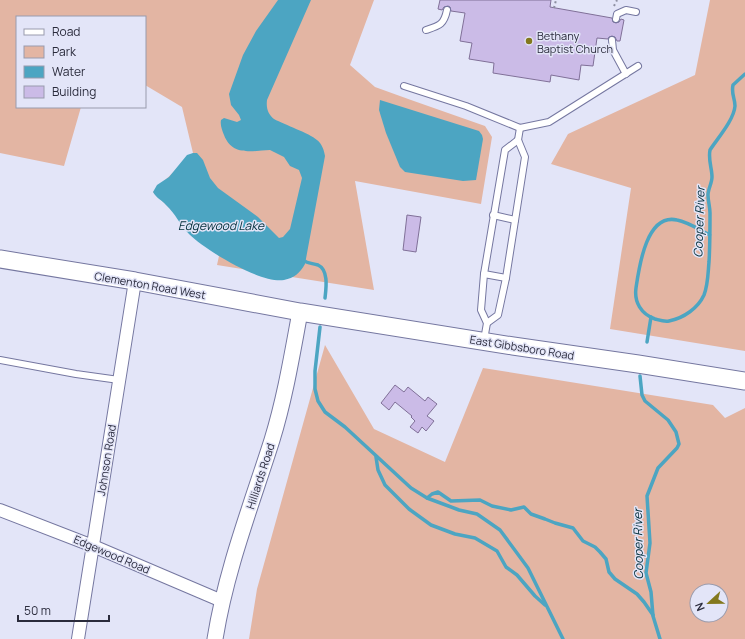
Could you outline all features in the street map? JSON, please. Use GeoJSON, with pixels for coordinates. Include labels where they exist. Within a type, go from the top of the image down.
{"type":"FeatureCollection","features":[{"type":"Feature","properties":{"kind":"main road","name":"Clementon Road West"},"geometry":{"type":"LineString","coordinates":[[0,259],[135,281],[300,312]]}},
{"type":"Feature","properties":{"kind":"main road","name":"East Gibbsboro Road"},"geometry":{"type":"LineString","coordinates":[[300,312],[745,381]]}},
{"type":"Feature","properties":{"kind":"street","name":"Johnson Road"},"geometry":{"type":"LineString","coordinates":[[78,639],[135,281]]}},
{"type":"Feature","properties":{"kind":"street","name":"Hilliards Road"},"geometry":{"type":"LineString","coordinates":[[215,639],[231,565],[272,438],[285,389],[300,312]]}},
{"type":"Feature","properties":{"kind":"street","name":"Edgewood Road"},"geometry":{"type":"LineString","coordinates":[[0,510],[93,546],[222,601]]}},
{"type":"Feature","properties":{"kind":"lane"},"geometry":{"type":"LineString","coordinates":[[426,30],[437,27],[444,20],[447,10]]}},
{"type":"Feature","properties":{"kind":"lane"},"geometry":{"type":"LineString","coordinates":[[616,18],[618,14],[626,10],[636,12]]}},
{"type":"Feature","properties":{"kind":"lane"},"geometry":{"type":"LineString","coordinates":[[612,40],[614,50],[626,74]]}},
{"type":"Feature","properties":{"kind":"lane"},"geometry":{"type":"LineString","coordinates":[[404,86],[466,106],[520,128],[549,122],[638,66]]}},
{"type":"Feature","properties":{"kind":"lane"},"geometry":{"type":"LineString","coordinates":[[487,323],[498,315],[506,278],[525,157],[518,140],[520,128]]}},
{"type":"Feature","properties":{"kind":"lane"},"geometry":{"type":"LineString","coordinates":[[484,341],[487,323],[481,310],[484,274],[493,215],[505,150],[518,140]]}},
{"type":"Feature","properties":{"kind":"lane"},"geometry":{"type":"LineString","coordinates":[[493,215],[515,220]]}},
{"type":"Feature","properties":{"kind":"lane"},"geometry":{"type":"LineString","coordinates":[[484,274],[506,278]]}},
{"type":"Feature","properties":{"kind":"lane"},"geometry":{"type":"LineString","coordinates":[[0,360],[119,380]]}},
{"type":"Feature","properties":{"kind":"path"},"geometry":{"type":"LineString","coordinates":[[554,8],[556,0]]}},
{"type":"Feature","properties":{"kind":"green space"},"geometry":{"type":"Polygon","coordinates":[[[0,0],[374,0],[350,65],[375,87],[485,126],[492,137],[481,204],[355,181],[374,290],[217,265],[219,256],[153,192],[193,153],[182,107],[146,86],[146,16],[16,16],[16,108],[81,108],[64,166],[0,153],[0,0]]]}},
{"type":"Feature","properties":{"kind":"green space"},"geometry":{"type":"Polygon","coordinates":[[[710,0],[745,0],[745,351],[610,329],[631,188],[551,164],[568,134],[695,75],[710,0]]]}},
{"type":"Feature","properties":{"kind":"green space"},"geometry":{"type":"Polygon","coordinates":[[[325,345],[374,429],[445,462],[483,368],[713,405],[725,418],[745,408],[745,639],[249,639],[257,589],[325,345]]]}},
{"type":"Feature","properties":{"kind":"water","name":"Edgewood Lake"},"geometry":{"type":"Polygon","coordinates":[[[278,0],[311,0],[267,100],[268,111],[274,119],[317,140],[322,147],[325,156],[305,264],[296,275],[284,280],[274,280],[262,277],[220,257],[189,234],[169,208],[153,192],[157,185],[169,177],[187,155],[197,153],[203,160],[210,178],[218,188],[258,217],[279,238],[283,237],[290,229],[302,178],[299,170],[290,166],[284,157],[270,150],[243,151],[237,149],[227,142],[221,124],[221,120],[224,118],[237,122],[241,120],[231,105],[229,94],[243,55],[256,31],[278,0]]]}},
{"type":"Feature","properties":{"kind":"water"},"geometry":{"type":"Polygon","coordinates":[[[380,100],[479,131],[483,139],[476,180],[463,181],[405,172],[400,167],[386,133],[379,110],[380,100]]]}},
{"type":"Feature","properties":{"kind":"building","name":"Bethany Baptist Church"},"geometry":{"type":"Polygon","coordinates":[[[440,0],[551,0],[550,7],[612,18],[613,22],[616,23],[621,19],[624,20],[620,41],[617,41],[615,37],[612,36],[608,39],[597,38],[593,66],[581,65],[579,80],[551,75],[550,82],[493,73],[494,63],[469,59],[472,43],[460,41],[465,13],[451,11],[450,7],[448,6],[444,7],[442,10],[438,9],[440,0]]]}},
{"type":"Feature","properties":{"kind":"building"},"geometry":{"type":"Polygon","coordinates":[[[407,215],[421,217],[416,252],[403,250],[407,215]]]}},
{"type":"Feature","properties":{"kind":"building"},"geometry":{"type":"Polygon","coordinates":[[[395,385],[404,392],[408,387],[425,401],[428,397],[437,404],[427,416],[434,421],[426,431],[422,427],[418,433],[410,427],[415,421],[411,417],[412,416],[395,402],[389,410],[381,403],[395,385]]]}},
{"type":"Feature","properties":{"kind":"waterway","name":"Cooper River"},"geometry":{"type":"LineString","coordinates":[[710,235],[706,233],[690,224],[677,220],[666,220],[658,225],[651,233],[646,244],[639,268],[636,298],[642,311],[650,317],[662,321],[675,320],[690,312],[704,295],[707,283],[710,238],[710,231],[710,213],[708,195],[712,177],[709,157],[710,150],[732,117],[735,106],[732,91],[733,85],[745,74]]}},
{"type":"Feature","properties":{"kind":"waterway"},"geometry":{"type":"LineString","coordinates":[[303,260],[322,267],[326,280],[325,298]]}},
{"type":"Feature","properties":{"kind":"waterway","name":"Cooper River"},"geometry":{"type":"LineString","coordinates":[[647,342],[651,317]]}},
{"type":"Feature","properties":{"kind":"waterway"},"geometry":{"type":"LineString","coordinates":[[320,327],[315,371],[315,389],[318,401],[325,412],[345,427],[411,488],[427,498],[459,510],[477,514],[500,530],[528,568],[563,639]]}},
{"type":"Feature","properties":{"kind":"waterway","name":"Cooper River"},"geometry":{"type":"LineString","coordinates":[[640,376],[642,395],[645,401],[668,420],[676,432],[679,444],[658,468],[647,496],[650,543],[646,573],[651,592],[653,616],[660,639]]}},
{"type":"Feature","properties":{"kind":"waterway"},"geometry":{"type":"LineString","coordinates":[[376,457],[378,470],[385,485],[409,509],[431,525],[455,534],[475,538],[497,551],[506,567],[517,575],[545,605]]}},
{"type":"Feature","properties":{"kind":"waterway"},"geometry":{"type":"LineString","coordinates":[[427,498],[438,492],[451,501],[480,500],[492,506],[511,510],[524,507],[531,514],[573,528],[583,541],[595,547],[600,552],[606,559],[609,572],[615,579],[637,594],[653,615]]}},
{"type":"Feature","properties":{"kind":"place","name":"Bethany Baptist Church"},"geometry":{"type":"Point","coordinates":[529,41]}}]}
